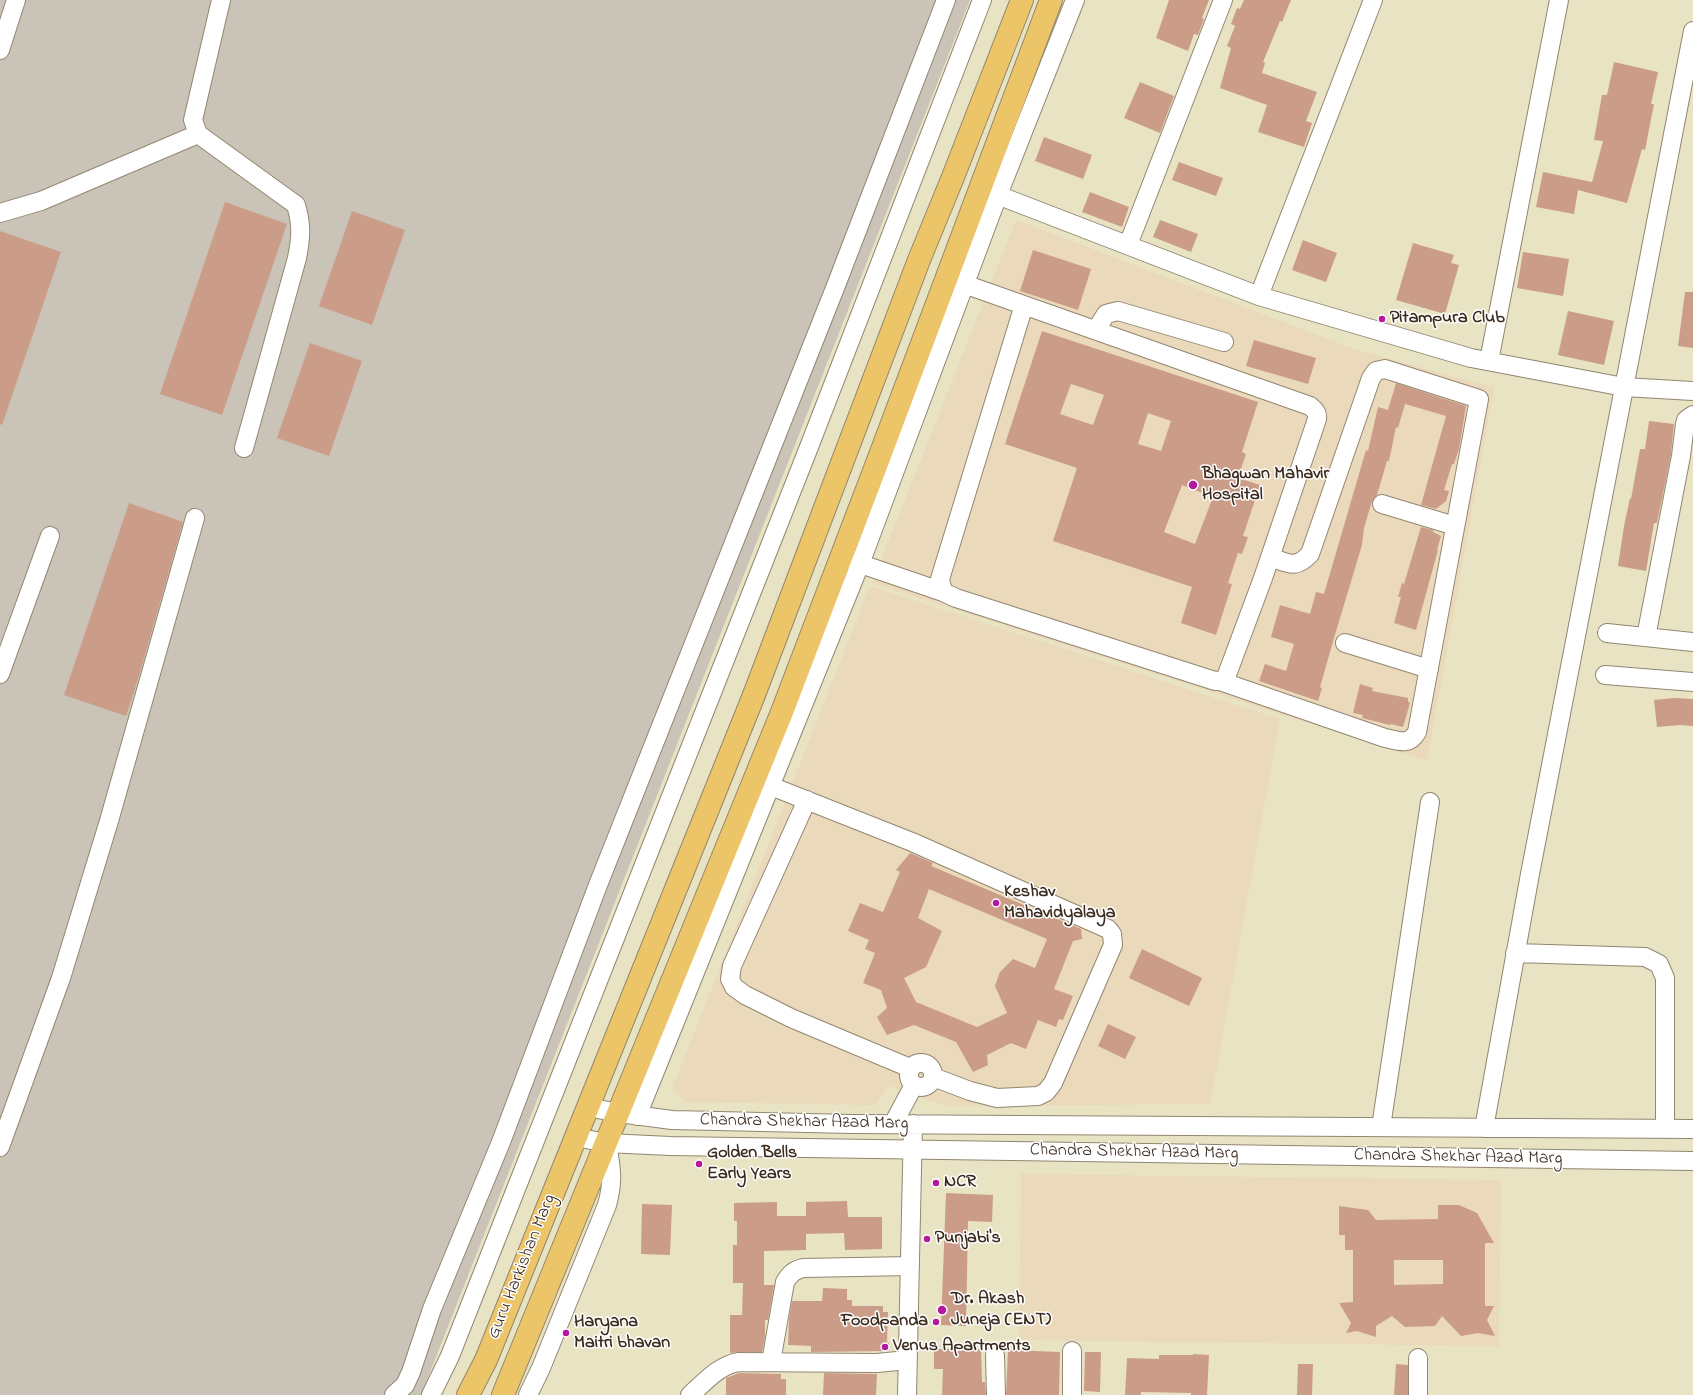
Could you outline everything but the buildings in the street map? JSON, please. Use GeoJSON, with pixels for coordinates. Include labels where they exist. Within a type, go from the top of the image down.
{"type":"FeatureCollection","features":[{"type":"Feature","properties":{"kind":"main road","name":"Guru Harkishan Marg"},"geometry":{"type":"LineString","coordinates":[[468,1395],[486,1360],[754,695],[919,260],[1022,0]]}},
{"type":"Feature","properties":{"kind":"main road","name":"Guru Harkishan Marg"},"geometry":{"type":"LineString","coordinates":[[503,1395],[607,1143],[628,1115],[851,561],[989,191],[1051,0]]}},
{"type":"Feature","properties":{"kind":"main road"},"geometry":{"type":"LineString","coordinates":[[919,260],[956,278]]}},
{"type":"Feature","properties":{"kind":"street"},"geometry":{"type":"LineString","coordinates":[[0,50],[16,0]]}},
{"type":"Feature","properties":{"kind":"street"},"geometry":{"type":"LineString","coordinates":[[221,0],[193,120],[198,134],[296,205],[301,221],[297,258],[244,448]]}},
{"type":"Feature","properties":{"kind":"street"},"geometry":{"type":"LineString","coordinates":[[394,1395],[405,1385],[412,1372],[432,1309],[501,1142],[603,870],[835,288],[946,0]]}},
{"type":"Feature","properties":{"kind":"street"},"geometry":{"type":"LineString","coordinates":[[432,1395],[450,1356],[809,447],[982,0]]}},
{"type":"Feature","properties":{"kind":"street"},"geometry":{"type":"LineString","coordinates":[[1075,0],[989,191],[1259,296],[1471,358],[1624,388],[1693,392]]}},
{"type":"Feature","properties":{"kind":"street"},"geometry":{"type":"LineString","coordinates":[[1128,245],[1223,0]]}},
{"type":"Feature","properties":{"kind":"street"},"geometry":{"type":"LineString","coordinates":[[1259,296],[1373,0]]}},
{"type":"Feature","properties":{"kind":"street"},"geometry":{"type":"LineString","coordinates":[[1489,361],[1559,0]]}},
{"type":"Feature","properties":{"kind":"street"},"geometry":{"type":"LineString","coordinates":[[1484,1128],[1516,953],[1693,31]]}},
{"type":"Feature","properties":{"kind":"street"},"geometry":{"type":"LineString","coordinates":[[0,213],[41,201],[198,134]]}},
{"type":"Feature","properties":{"kind":"street"},"geometry":{"type":"LineString","coordinates":[[956,278],[1024,305],[1310,406],[1318,414],[1270,557],[1227,677],[1225,680],[1220,681]]}},
{"type":"Feature","properties":{"kind":"street"},"geometry":{"type":"LineString","coordinates":[[943,592],[940,579],[1024,305]]}},
{"type":"Feature","properties":{"kind":"street"},"geometry":{"type":"LineString","coordinates":[[1096,330],[1106,314],[1118,311],[1224,342]]}},
{"type":"Feature","properties":{"kind":"street"},"geometry":{"type":"LineString","coordinates":[[851,561],[943,592],[956,598],[1220,681],[1385,738],[1403,742],[1408,741],[1414,738],[1417,732],[1479,399],[1385,369],[1376,371],[1371,378],[1310,554],[1302,562],[1295,565],[1270,557]]}},
{"type":"Feature","properties":{"kind":"street"},"geometry":{"type":"LineString","coordinates":[[1646,637],[1687,457],[1685,424],[1692,411]]}},
{"type":"Feature","properties":{"kind":"street"},"geometry":{"type":"LineString","coordinates":[[1382,504],[1455,526]]}},
{"type":"Feature","properties":{"kind":"street"},"geometry":{"type":"LineString","coordinates":[[0,1147],[63,970],[109,821],[195,518]]}},
{"type":"Feature","properties":{"kind":"street"},"geometry":{"type":"LineString","coordinates":[[0,674],[50,536]]}},
{"type":"Feature","properties":{"kind":"street"},"geometry":{"type":"LineString","coordinates":[[1607,633],[1693,642]]}},
{"type":"Feature","properties":{"kind":"street"},"geometry":{"type":"LineString","coordinates":[[1345,643],[1429,669]]}},
{"type":"Feature","properties":{"kind":"street"},"geometry":{"type":"LineString","coordinates":[[1605,675],[1693,682]]}},
{"type":"Feature","properties":{"kind":"street"},"geometry":{"type":"LineString","coordinates":[[762,782],[807,800],[912,842],[1108,928],[1112,934],[1113,945],[1053,1083],[1046,1092],[1038,1096],[997,1098],[970,1091],[933,1077],[929,1084],[918,1087],[912,1077],[745,995],[734,987],[730,979],[732,966],[807,800]]}},
{"type":"Feature","properties":{"kind":"street"},"geometry":{"type":"LineString","coordinates":[[1381,1127],[1430,802]]}},
{"type":"Feature","properties":{"kind":"street"},"geometry":{"type":"LineString","coordinates":[[1516,953],[1645,957],[1659,964],[1665,978],[1664,1129]]}},
{"type":"Feature","properties":{"kind":"street"},"geometry":{"type":"LineString","coordinates":[[893,1124],[912,1077]]}},
{"type":"Feature","properties":{"kind":"street","name":"Chandra Shekhar Azad Marg"},"geometry":{"type":"LineString","coordinates":[[587,1107],[628,1115],[672,1120],[893,1124],[1693,1130]]}},
{"type":"Feature","properties":{"kind":"street"},"geometry":{"type":"LineString","coordinates":[[907,1395],[913,1124]]}},
{"type":"Feature","properties":{"kind":"street","name":"Chandra Shekhar Azad Marg"},"geometry":{"type":"LineString","coordinates":[[575,1137],[607,1143],[670,1146],[1693,1161]]}},
{"type":"Feature","properties":{"kind":"street"},"geometry":{"type":"LineString","coordinates":[[528,1395],[541,1368],[612,1188],[612,1172],[607,1143]]}},
{"type":"Feature","properties":{"kind":"street"},"geometry":{"type":"LineString","coordinates":[[771,1362],[785,1282],[789,1275],[796,1270],[803,1268],[910,1266]]}},
{"type":"Feature","properties":{"kind":"street"},"geometry":{"type":"LineString","coordinates":[[1072,1351],[1072,1395]]}},
{"type":"Feature","properties":{"kind":"street"},"geometry":{"type":"LineString","coordinates":[[995,1355],[996,1395]]}},
{"type":"Feature","properties":{"kind":"street"},"geometry":{"type":"LineString","coordinates":[[1418,1358],[1418,1395]]}},
{"type":"Feature","properties":{"kind":"street"},"geometry":{"type":"LineString","coordinates":[[690,1395],[718,1370],[728,1364],[738,1362],[877,1363],[908,1360]]}},
{"type":"Feature","properties":{"kind":"shaded area"},"geometry":{"type":"Polygon","coordinates":[[[0,0],[970,0],[421,1395],[0,1395],[0,0]]]}},
{"type":"Feature","properties":{"kind":"shaded area","name":"Bhagwan Mahavir Hospital"},"geometry":{"type":"Polygon","coordinates":[[[1016,220],[1354,349],[1494,388],[1427,761],[872,583],[1016,220]]]}},
{"type":"Feature","properties":{"kind":"shaded area","name":"Keshav Mahavidyalaya"},"geometry":{"type":"Polygon","coordinates":[[[870,586],[1280,719],[1210,1104],[945,1106],[889,1086],[876,1105],[686,1102],[672,1089],[870,586]]]}},
{"type":"Feature","properties":{"kind":"shaded area"},"geometry":{"type":"Polygon","coordinates":[[[1021,1174],[1501,1180],[1499,1346],[1019,1340],[1021,1174]]]}},
{"type":"Feature","properties":{"kind":"place","name":"Pitampura Club"},"geometry":{"type":"Point","coordinates":[1382,319]}},
{"type":"Feature","properties":{"kind":"place","name":"Bhagwan Mahavir Hospital"},"geometry":{"type":"Point","coordinates":[1193,485]}},
{"type":"Feature","properties":{"kind":"place","name":"Keshav Mahavidyalaya"},"geometry":{"type":"Point","coordinates":[996,903]}},
{"type":"Feature","properties":{"kind":"place","name":"Golden Bells Early Years"},"geometry":{"type":"Point","coordinates":[699,1164]}},
{"type":"Feature","properties":{"kind":"place","name":"NCR"},"geometry":{"type":"Point","coordinates":[936,1183]}},
{"type":"Feature","properties":{"kind":"place","name":"Punjabi's"},"geometry":{"type":"Point","coordinates":[927,1239]}},
{"type":"Feature","properties":{"kind":"place","name":"Dr. Akash Juneja (ENT)"},"geometry":{"type":"Point","coordinates":[942,1310]}},
{"type":"Feature","properties":{"kind":"place","name":"Foodpanda"},"geometry":{"type":"Point","coordinates":[936,1322]}},
{"type":"Feature","properties":{"kind":"place","name":"Haryana Maitri bhavan"},"geometry":{"type":"Point","coordinates":[566,1333]}},
{"type":"Feature","properties":{"kind":"place","name":"Venus Apartments"},"geometry":{"type":"Point","coordinates":[885,1347]}}]}
